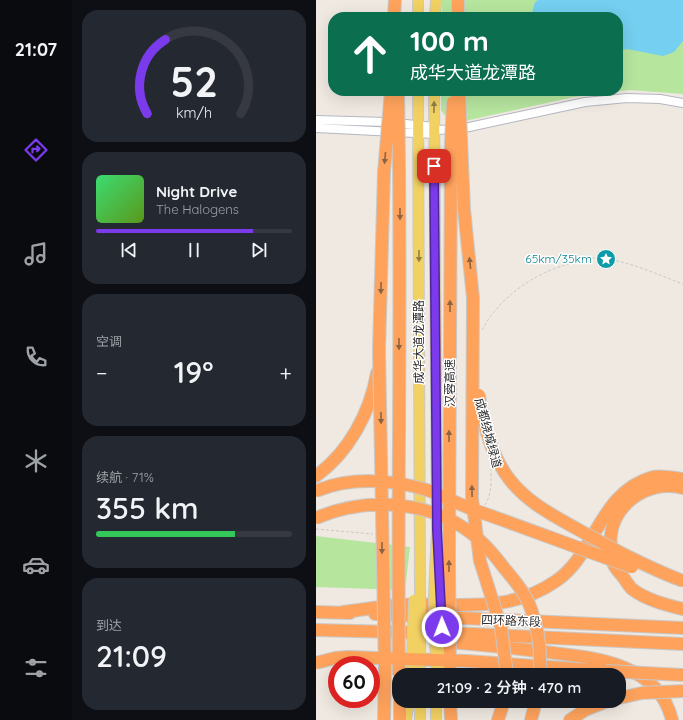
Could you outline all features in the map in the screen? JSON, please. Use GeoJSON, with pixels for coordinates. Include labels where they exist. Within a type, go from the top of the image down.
{"type":"FeatureCollection","features":[{"type":"Feature","properties":{"kind":"highway"},"geometry":{"type":"LineString","coordinates":[[395,0],[395,12]]}},
{"type":"Feature","properties":{"kind":"highway"},"geometry":{"type":"LineString","coordinates":[[458,0],[458,12]]}},
{"type":"Feature","properties":{"kind":"highway"},"geometry":{"type":"LineString","coordinates":[[384,720],[385,670],[380,350],[384,180],[391,96]]}},
{"type":"Feature","properties":{"kind":"highway"},"geometry":{"type":"LineString","coordinates":[[398,96],[400,180],[399,668]]}},
{"type":"Feature","properties":{"kind":"highway","name":"汉蓉高速"},"geometry":{"type":"LineString","coordinates":[[442,668],[449,545],[450,142],[454,96]]}},
{"type":"Feature","properties":{"kind":"highway"},"geometry":{"type":"LineString","coordinates":[[459,96],[464,209],[473,298],[480,402],[492,447],[499,463],[509,479],[531,501],[551,514],[624,556],[683,582]]}},
{"type":"Feature","properties":{"kind":"highway"},"geometry":{"type":"LineString","coordinates":[[473,298],[472,498],[480,561],[501,626],[506,668]]}},
{"type":"Feature","properties":{"kind":"highway"},"geometry":{"type":"LineString","coordinates":[[316,476],[345,448],[364,417],[377,377],[380,350]]}},
{"type":"Feature","properties":{"kind":"highway"},"geometry":{"type":"LineString","coordinates":[[343,612],[400,605],[491,605],[527,596],[557,581],[568,570],[586,547],[604,514],[627,489],[654,477],[683,479]]}},
{"type":"Feature","properties":{"kind":"highway"},"geometry":{"type":"LineString","coordinates":[[316,491],[343,482],[355,481],[390,482],[426,490],[476,510],[608,558],[683,582]]}},
{"type":"Feature","properties":{"kind":"highway"},"geometry":{"type":"LineString","coordinates":[[683,488],[673,485],[650,488],[637,495],[624,506],[614,521],[610,540],[613,564],[632,589],[661,604],[683,609]]}},
{"type":"Feature","properties":{"kind":"highway"},"geometry":{"type":"LineString","coordinates":[[316,518],[332,511],[354,506],[379,504],[404,505],[429,511],[446,518],[463,528],[476,537],[492,553],[526,599],[534,616],[540,642],[540,668]]}},
{"type":"Feature","properties":{"kind":"highway","name":"四环路东段"},"geometry":{"type":"LineString","coordinates":[[316,612],[683,628]]}},
{"type":"Feature","properties":{"kind":"highway","name":"四环路东段"},"geometry":{"type":"LineString","coordinates":[[316,630],[473,634],[683,644]]}},
{"type":"Feature","properties":{"kind":"highway"},"geometry":{"type":"LineString","coordinates":[[341,631],[497,646],[582,656],[609,662],[634,673],[649,682],[660,693],[669,706],[672,720]]}},
{"type":"Feature","properties":{"kind":"highway"},"geometry":{"type":"LineString","coordinates":[[316,663],[335,658],[368,657],[467,661],[683,675]]}},
{"type":"Feature","properties":{"kind":"highway"},"geometry":{"type":"LineString","coordinates":[[626,697],[683,691]]}},
{"type":"Feature","properties":{"kind":"highway"},"geometry":{"type":"LineString","coordinates":[[400,708],[400,720]]}},
{"type":"Feature","properties":{"kind":"highway"},"geometry":{"type":"LineString","coordinates":[[450,708],[450,720]]}},
{"type":"Feature","properties":{"kind":"highway"},"geometry":{"type":"LineString","coordinates":[[498,720],[502,708]]}},
{"type":"Feature","properties":{"kind":"highway"},"geometry":{"type":"LineString","coordinates":[[531,720],[534,708]]}},
{"type":"Feature","properties":{"kind":"highway"},"geometry":{"type":"LineString","coordinates":[[570,720],[590,708]]}},
{"type":"Feature","properties":{"kind":"main road"},"geometry":{"type":"LineString","coordinates":[[418,0],[418,12]]}},
{"type":"Feature","properties":{"kind":"main road"},"geometry":{"type":"LineString","coordinates":[[435,12],[436,0]]}},
{"type":"Feature","properties":{"kind":"main road","name":"成华大道龙潭路"},"geometry":{"type":"LineString","coordinates":[[416,662],[420,525],[418,96]]}},
{"type":"Feature","properties":{"kind":"main road","name":"成华大道龙潭路"},"geometry":{"type":"LineString","coordinates":[[434,96],[437,530],[438,596],[442,668]]}},
{"type":"Feature","properties":{"kind":"main road"},"geometry":{"type":"LineString","coordinates":[[414,668],[416,662]]}},
{"type":"Feature","properties":{"kind":"main road"},"geometry":{"type":"LineString","coordinates":[[416,662],[418,668]]}},
{"type":"Feature","properties":{"kind":"main road"},"geometry":{"type":"LineString","coordinates":[[406,720],[407,708]]}},
{"type":"Feature","properties":{"kind":"main road"},"geometry":{"type":"LineString","coordinates":[[420,708],[420,720]]}},
{"type":"Feature","properties":{"kind":"main road"},"geometry":{"type":"LineString","coordinates":[[436,708],[436,720]]}},
{"type":"Feature","properties":{"kind":"main road"},"geometry":{"type":"LineString","coordinates":[[445,708],[445,720]]}},
{"type":"Feature","properties":{"kind":"street"},"geometry":{"type":"LineString","coordinates":[[316,128],[460,129],[586,102],[627,98],[660,99],[683,103]]}},
{"type":"Feature","properties":{"kind":"street"},"geometry":{"type":"LineString","coordinates":[[316,120],[387,122],[419,129]]}},
{"type":"Feature","properties":{"kind":"path"},"geometry":{"type":"LineString","coordinates":[[482,330],[488,318],[515,291],[540,275],[572,262],[597,258],[625,262],[683,284]]}},
{"type":"Feature","properties":{"kind":"path","name":"成都绕城绿道"},"geometry":{"type":"LineString","coordinates":[[484,507],[488,501],[491,485],[491,468]]}},
{"type":"Feature","properties":{"kind":"path"},"geometry":{"type":"LineString","coordinates":[[316,529],[376,534]]}},
{"type":"Feature","properties":{"kind":"green space"},"geometry":{"type":"Polygon","coordinates":[[[442,0],[683,0],[683,94],[630,90],[623,91],[623,12],[442,12],[442,0]]]}},
{"type":"Feature","properties":{"kind":"green space"},"geometry":{"type":"Polygon","coordinates":[[[441,96],[582,96],[469,120],[449,121],[441,110],[441,96]]]}},
{"type":"Feature","properties":{"kind":"green space"},"geometry":{"type":"Polygon","coordinates":[[[316,536],[410,547],[405,590],[316,587],[316,536]]]}},
{"type":"Feature","properties":{"kind":"water"},"geometry":{"type":"Polygon","coordinates":[[[538,0],[683,0],[683,41],[674,52],[663,56],[627,49],[623,50],[623,12],[532,12],[535,2],[538,0]]]}},
{"type":"Feature","properties":{"kind":"place","name":"65km/35km"},"geometry":{"type":"Point","coordinates":[606,259]}},
{"type":"Feature","properties":{"kind":"route"},"geometry":{"type":"LineString","coordinates":[[434,166],[437,530],[442,627]]}}]}
